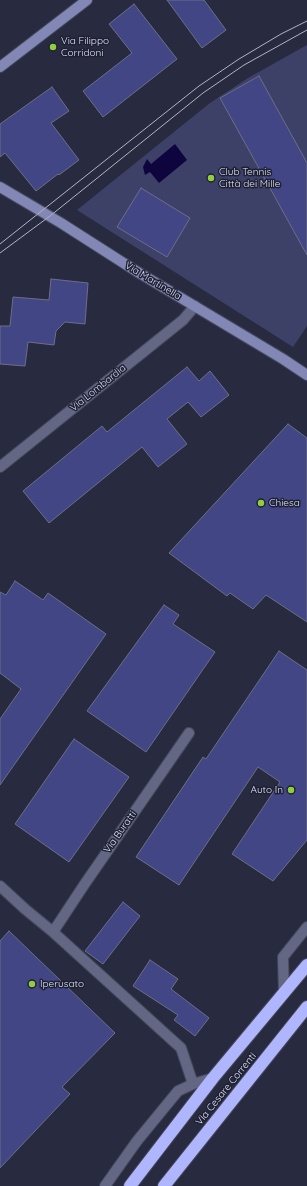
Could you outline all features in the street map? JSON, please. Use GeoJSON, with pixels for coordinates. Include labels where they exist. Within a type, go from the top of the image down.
{"type":"FeatureCollection","features":[{"type":"Feature","properties":{"kind":"highway","name":"Via Cesare Correnti"},"geometry":{"type":"LineString","coordinates":[[130,1186],[214,1078],[307,965]]}},
{"type":"Feature","properties":{"kind":"highway","name":"Via Cesare Correnti"},"geometry":{"type":"LineString","coordinates":[[164,1186],[307,1007]]}},
{"type":"Feature","properties":{"kind":"street"},"geometry":{"type":"LineString","coordinates":[[0,67],[87,0]]}},
{"type":"Feature","properties":{"kind":"street","name":"Via Martinella"},"geometry":{"type":"LineString","coordinates":[[0,187],[307,375]]}},
{"type":"Feature","properties":{"kind":"street","name":"Via Lombardia"},"geometry":{"type":"LineString","coordinates":[[0,467],[183,320],[195,306]]}},
{"type":"Feature","properties":{"kind":"street","name":"Via Buratti"},"geometry":{"type":"LineString","coordinates":[[53,932],[189,733]]}},
{"type":"Feature","properties":{"kind":"street"},"geometry":{"type":"LineString","coordinates":[[0,886],[53,932],[180,1048],[193,1084]]}},
{"type":"Feature","properties":{"kind":"street"},"geometry":{"type":"LineString","coordinates":[[284,993],[283,957],[307,927]]}},
{"type":"Feature","properties":{"kind":"street","name":"Via Cesare Correnti"},"geometry":{"type":"LineString","coordinates":[[105,1186],[136,1141],[178,1091],[193,1084],[214,1078]]}},
{"type":"Feature","properties":{"kind":"shaded area","name":"Club Tennis Città dei Mille"},"geometry":{"type":"Polygon","coordinates":[[[307,45],[307,326],[293,347],[77,210],[210,103],[248,78],[307,45]]]}},
{"type":"Feature","properties":{"kind":"shaded area"},"geometry":{"type":"Polygon","coordinates":[[[175,144],[187,160],[159,183],[150,172],[145,175],[143,167],[147,159],[151,164],[175,144]]]}},
{"type":"Feature","properties":{"kind":"building"},"geometry":{"type":"Polygon","coordinates":[[[167,0],[204,0],[226,30],[202,48],[167,0]]]}},
{"type":"Feature","properties":{"kind":"building"},"geometry":{"type":"Polygon","coordinates":[[[134,4],[177,59],[103,117],[83,91],[132,53],[109,24],[134,4]]]}},
{"type":"Feature","properties":{"kind":"building"},"geometry":{"type":"Polygon","coordinates":[[[259,76],[307,163],[307,255],[220,98],[259,76]]]}},
{"type":"Feature","properties":{"kind":"building"},"geometry":{"type":"Polygon","coordinates":[[[52,87],[69,111],[51,123],[79,160],[36,191],[5,153],[0,157],[0,124],[52,87]]]}},
{"type":"Feature","properties":{"kind":"building"},"geometry":{"type":"Polygon","coordinates":[[[141,188],[190,218],[167,257],[117,227],[141,188]]]}},
{"type":"Feature","properties":{"kind":"building"},"geometry":{"type":"Polygon","coordinates":[[[51,279],[88,283],[85,324],[65,322],[56,331],[54,345],[28,342],[25,366],[0,364],[0,326],[10,326],[13,297],[49,300],[51,279]]]}},
{"type":"Feature","properties":{"kind":"building"},"geometry":{"type":"Polygon","coordinates":[[[187,367],[199,381],[210,371],[229,395],[201,417],[188,402],[167,419],[187,444],[158,467],[142,447],[49,523],[23,491],[102,426],[107,432],[187,367]]]}},
{"type":"Feature","properties":{"kind":"building","name":"Chiesa"},"geometry":{"type":"Polygon","coordinates":[[[288,424],[307,438],[307,622],[266,595],[253,609],[230,593],[227,596],[169,553],[288,424]]]}},
{"type":"Feature","properties":{"kind":"building"},"geometry":{"type":"Polygon","coordinates":[[[15,581],[43,600],[48,593],[106,634],[0,785],[0,719],[21,689],[0,673],[0,592],[6,595],[15,581]]]}},
{"type":"Feature","properties":{"kind":"building"},"geometry":{"type":"Polygon","coordinates":[[[164,605],[179,615],[173,624],[215,652],[146,752],[87,711],[164,605]]]}},
{"type":"Feature","properties":{"kind":"building"},"geometry":{"type":"Polygon","coordinates":[[[279,651],[307,670],[307,840],[273,881],[232,854],[280,782],[258,767],[179,885],[136,857],[203,757],[206,759],[279,651]]]}},
{"type":"Feature","properties":{"kind":"building"},"geometry":{"type":"Polygon","coordinates":[[[74,739],[129,777],[69,862],[15,824],[74,739]]]}},
{"type":"Feature","properties":{"kind":"building"},"geometry":{"type":"Polygon","coordinates":[[[123,902],[140,916],[103,964],[85,951],[123,902]]]}},
{"type":"Feature","properties":{"kind":"building","name":"Iperusato"},"geometry":{"type":"Polygon","coordinates":[[[9,931],[115,1033],[62,1087],[70,1094],[0,1168],[0,941],[9,931]]]}},
{"type":"Feature","properties":{"kind":"building"},"geometry":{"type":"Polygon","coordinates":[[[150,960],[178,979],[171,989],[209,1018],[195,1036],[174,1020],[178,1015],[133,986],[150,960]]]}},
{"type":"Feature","properties":{"kind":"tram line"},"geometry":{"type":"LineString","coordinates":[[0,244],[199,86],[239,59],[281,34],[307,21]]}},
{"type":"Feature","properties":{"kind":"tram line"},"geometry":{"type":"LineString","coordinates":[[0,253],[50,216],[203,93],[244,65],[307,30]]}},
{"type":"Feature","properties":{"kind":"place","name":"Via Filippo Corridoni"},"geometry":{"type":"Point","coordinates":[53,47]}},
{"type":"Feature","properties":{"kind":"place","name":"Club Tennis Città dei Mille"},"geometry":{"type":"Point","coordinates":[211,178]}},
{"type":"Feature","properties":{"kind":"place","name":"Chiesa"},"geometry":{"type":"Point","coordinates":[261,503]}},
{"type":"Feature","properties":{"kind":"place","name":"Auto In"},"geometry":{"type":"Point","coordinates":[291,790]}},
{"type":"Feature","properties":{"kind":"place","name":"Iperusato"},"geometry":{"type":"Point","coordinates":[32,984]}}]}
